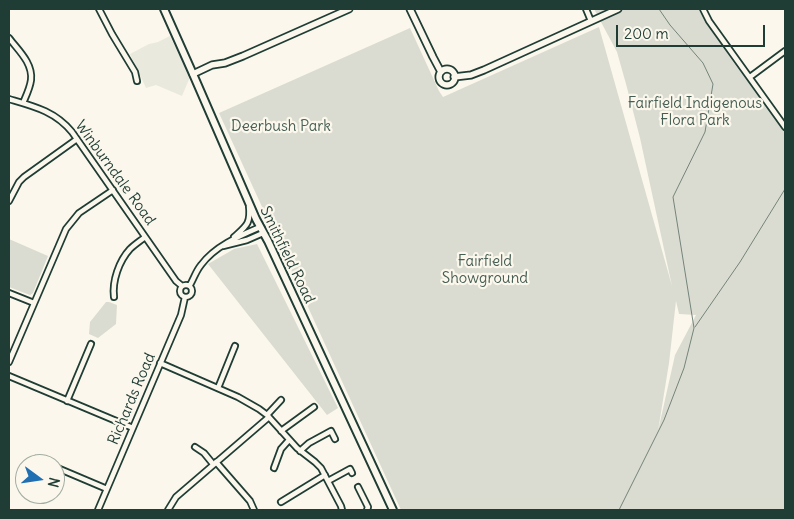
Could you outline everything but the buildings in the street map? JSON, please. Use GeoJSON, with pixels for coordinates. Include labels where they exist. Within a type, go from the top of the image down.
{"type":"FeatureCollection","features":[{"type":"Feature","properties":{"kind":"main road","name":"Smithfield Road"},"geometry":{"type":"LineString","coordinates":[[164,9],[249,204],[393,510]]}},
{"type":"Feature","properties":{"kind":"street"},"geometry":{"type":"LineString","coordinates":[[99,9],[135,72],[138,81]]}},
{"type":"Feature","properties":{"kind":"street"},"geometry":{"type":"LineString","coordinates":[[193,74],[212,65],[225,63],[243,56],[349,9]]}},
{"type":"Feature","properties":{"kind":"street"},"geometry":{"type":"LineString","coordinates":[[410,9],[441,72]]}},
{"type":"Feature","properties":{"kind":"street"},"geometry":{"type":"LineString","coordinates":[[586,9],[591,21]]}},
{"type":"Feature","properties":{"kind":"street"},"geometry":{"type":"LineString","coordinates":[[454,77],[477,72],[618,9]]}},
{"type":"Feature","properties":{"kind":"street"},"geometry":{"type":"LineString","coordinates":[[703,9],[785,126]]}},
{"type":"Feature","properties":{"kind":"street"},"geometry":{"type":"LineString","coordinates":[[9,38],[27,61],[31,72],[29,87],[23,103]]}},
{"type":"Feature","properties":{"kind":"street"},"geometry":{"type":"LineString","coordinates":[[750,77],[785,51]]}},
{"type":"Feature","properties":{"kind":"street"},"geometry":{"type":"LineString","coordinates":[[448,69],[453,72],[454,77],[451,83],[448,84],[444,84],[439,78],[441,72],[448,69]]}},
{"type":"Feature","properties":{"kind":"street","name":"Winburndale Road"},"geometry":{"type":"LineString","coordinates":[[9,99],[42,109],[64,123],[176,281],[182,286]]}},
{"type":"Feature","properties":{"kind":"street"},"geometry":{"type":"LineString","coordinates":[[9,201],[19,182],[77,140]]}},
{"type":"Feature","properties":{"kind":"street"},"geometry":{"type":"LineString","coordinates":[[9,362],[66,229],[79,213],[113,190]]}},
{"type":"Feature","properties":{"kind":"street","name":"Richards Road"},"geometry":{"type":"LineString","coordinates":[[98,510],[181,315],[185,297],[189,297],[192,294],[193,290],[190,285],[197,271],[210,255],[231,240],[245,226],[250,216],[249,204]]}},
{"type":"Feature","properties":{"kind":"street","name":"Richards Road"},"geometry":{"type":"LineString","coordinates":[[231,240],[261,230]]}},
{"type":"Feature","properties":{"kind":"street","name":"Richards Road"},"geometry":{"type":"LineString","coordinates":[[222,246],[247,240],[261,230]]}},
{"type":"Feature","properties":{"kind":"street"},"geometry":{"type":"LineString","coordinates":[[114,297],[114,279],[123,258],[132,247],[145,237]]}},
{"type":"Feature","properties":{"kind":"street"},"geometry":{"type":"LineString","coordinates":[[185,297],[180,292],[182,286],[190,285]]}},
{"type":"Feature","properties":{"kind":"street"},"geometry":{"type":"LineString","coordinates":[[9,293],[34,303]]}},
{"type":"Feature","properties":{"kind":"street"},"geometry":{"type":"LineString","coordinates":[[67,400],[91,344]]}},
{"type":"Feature","properties":{"kind":"street"},"geometry":{"type":"LineString","coordinates":[[218,388],[235,346]]}},
{"type":"Feature","properties":{"kind":"street"},"geometry":{"type":"LineString","coordinates":[[160,363],[249,402],[268,416],[300,451],[318,465],[342,510]]}},
{"type":"Feature","properties":{"kind":"street"},"geometry":{"type":"LineString","coordinates":[[9,376],[134,428]]}},
{"type":"Feature","properties":{"kind":"street"},"geometry":{"type":"LineString","coordinates":[[168,510],[176,497],[268,416],[282,400]]}},
{"type":"Feature","properties":{"kind":"street"},"geometry":{"type":"LineString","coordinates":[[281,431],[314,407]]}},
{"type":"Feature","properties":{"kind":"street"},"geometry":{"type":"LineString","coordinates":[[329,424],[335,439]]}},
{"type":"Feature","properties":{"kind":"street"},"geometry":{"type":"LineString","coordinates":[[300,451],[309,443],[331,431]]}},
{"type":"Feature","properties":{"kind":"street"},"geometry":{"type":"LineString","coordinates":[[274,468],[281,449],[289,440]]}},
{"type":"Feature","properties":{"kind":"street"},"geometry":{"type":"LineString","coordinates":[[194,447],[215,463],[250,501],[254,510]]}},
{"type":"Feature","properties":{"kind":"street"},"geometry":{"type":"LineString","coordinates":[[328,481],[350,469],[352,473]]}},
{"type":"Feature","properties":{"kind":"street"},"geometry":{"type":"LineString","coordinates":[[65,471],[107,489]]}},
{"type":"Feature","properties":{"kind":"street"},"geometry":{"type":"LineString","coordinates":[[281,502],[325,475]]}},
{"type":"Feature","properties":{"kind":"street"},"geometry":{"type":"LineString","coordinates":[[358,487],[368,506],[367,510]]}},
{"type":"Feature","properties":{"kind":"shaded area"},"geometry":{"type":"Polygon","coordinates":[[[170,36],[190,77],[182,96],[156,85],[146,88],[130,54],[170,36]]]}},
{"type":"Feature","properties":{"kind":"green space","name":"Fairfield Showground"},"geometry":{"type":"Polygon","coordinates":[[[594,9],[698,9],[731,59],[785,132],[785,510],[401,510],[219,113],[410,28],[443,97],[599,27],[672,286],[640,138],[617,52],[594,9]],[[676,301],[669,363],[658,431],[675,355],[696,315],[679,314],[676,301]]]}},
{"type":"Feature","properties":{"kind":"green space"},"geometry":{"type":"Polygon","coordinates":[[[9,239],[48,256],[33,293],[30,295],[9,287],[9,239]]]}},
{"type":"Feature","properties":{"kind":"green space"},"geometry":{"type":"Polygon","coordinates":[[[257,244],[338,408],[327,415],[208,264],[234,249],[257,244]]]}},
{"type":"Feature","properties":{"kind":"green space"},"geometry":{"type":"Polygon","coordinates":[[[106,302],[117,305],[116,324],[98,338],[89,334],[90,322],[106,302]]]}},
{"type":"Feature","properties":{"kind":"waterway"},"geometry":{"type":"LineString","coordinates":[[619,510],[664,420],[684,368],[694,328],[673,197],[705,132],[713,84],[703,63],[670,25],[659,9]]}},
{"type":"Feature","properties":{"kind":"waterway"},"geometry":{"type":"LineString","coordinates":[[695,327],[740,262],[785,189]]}},
{"type":"Feature","properties":{"kind":"park label","name":"Fairfield Indigenous Flora Park"},"geometry":{"type":"Point","coordinates":[695,112]}},
{"type":"Feature","properties":{"kind":"park label","name":"Deerbush Park"},"geometry":{"type":"Point","coordinates":[281,127]}}]}
